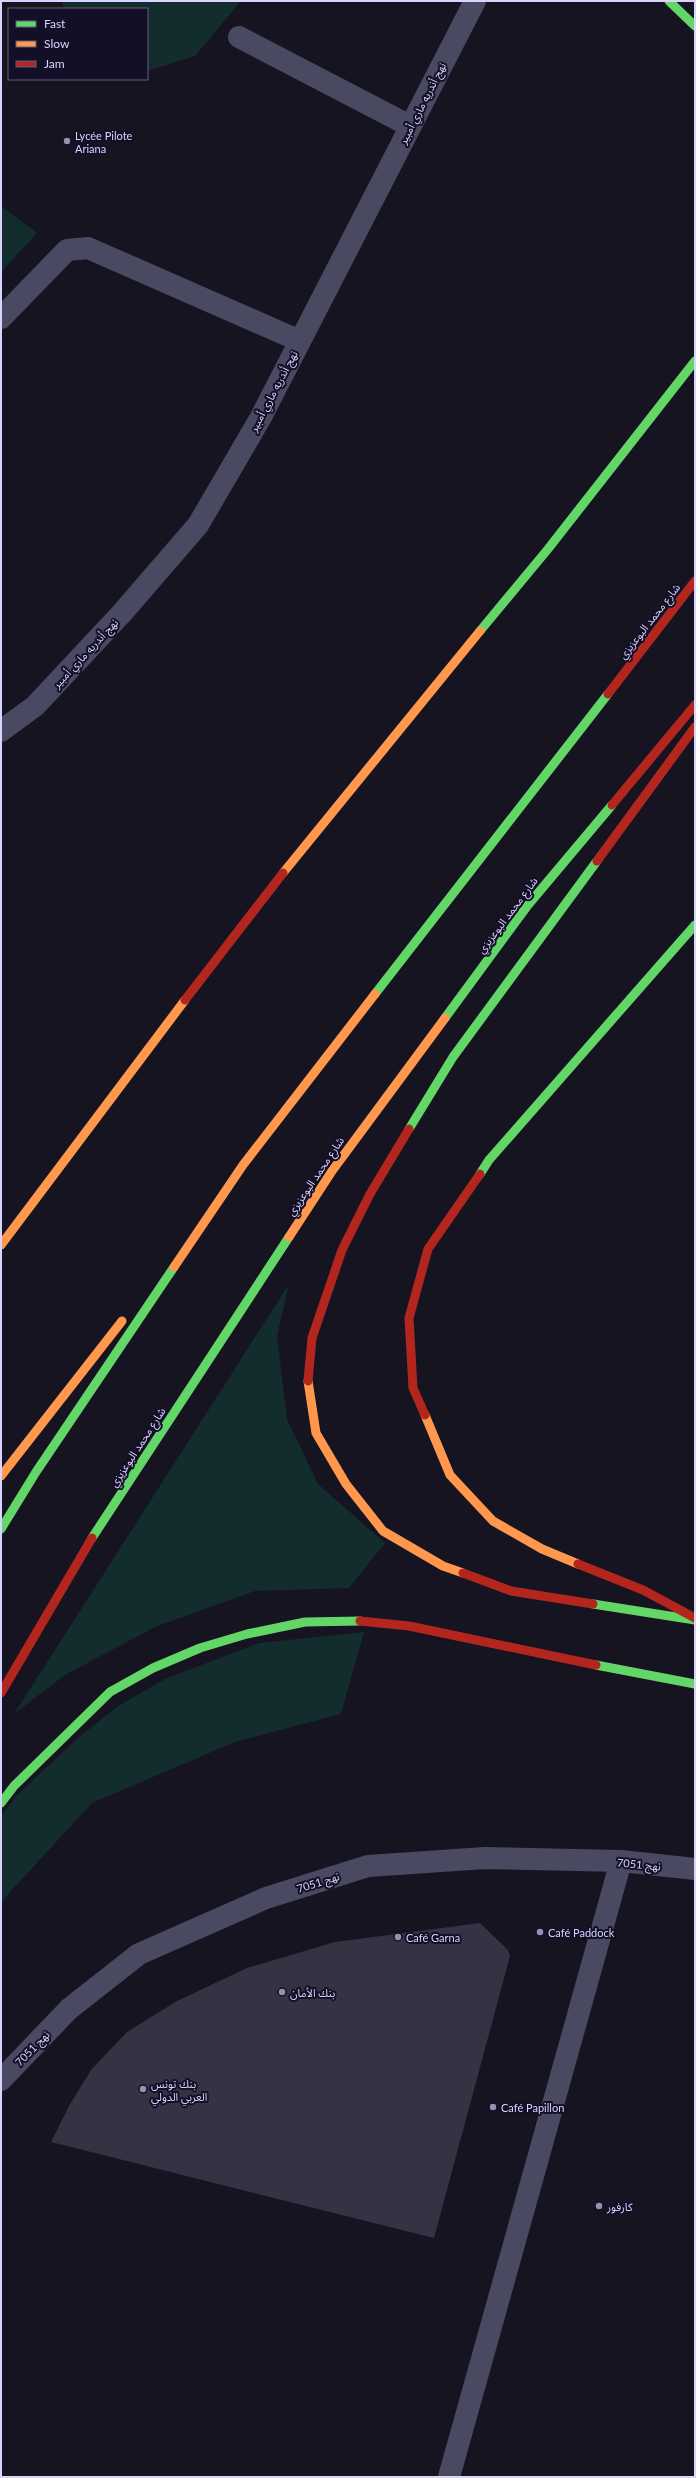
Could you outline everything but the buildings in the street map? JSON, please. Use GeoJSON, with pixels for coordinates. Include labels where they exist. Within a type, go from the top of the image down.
{"type":"FeatureCollection","features":[{"type":"Feature","properties":{"kind":"main road"},"geometry":{"type":"LineString","coordinates":[[669,1],[695,26]]}},
{"type":"Feature","properties":{"kind":"main road"},"geometry":{"type":"LineString","coordinates":[[1,1245],[235,933],[403,724],[548,549],[695,361]]}},
{"type":"Feature","properties":{"kind":"main road","name":"شارع محمد البوعزيزي"},"geometry":{"type":"LineString","coordinates":[[1,1529],[36,1472],[243,1165],[695,581]]}},
{"type":"Feature","properties":{"kind":"main road","name":"شارع محمد البوعزيزي"},"geometry":{"type":"LineString","coordinates":[[1,1693],[81,1555],[332,1171],[528,905],[695,705]]}},
{"type":"Feature","properties":{"kind":"main road"},"geometry":{"type":"LineString","coordinates":[[695,727],[453,1057],[370,1194],[342,1250],[312,1338],[308,1384],[316,1433],[346,1484],[383,1532],[443,1566],[511,1591],[695,1619]]}},
{"type":"Feature","properties":{"kind":"main road"},"geometry":{"type":"LineString","coordinates":[[695,925],[489,1160],[428,1249],[410,1318],[413,1388],[450,1475],[493,1521],[542,1549],[643,1590],[695,1619]]}},
{"type":"Feature","properties":{"kind":"main road"},"geometry":{"type":"LineString","coordinates":[[151,1283],[243,1165]]}},
{"type":"Feature","properties":{"kind":"main road"},"geometry":{"type":"LineString","coordinates":[[1,1476],[127,1314]]}},
{"type":"Feature","properties":{"kind":"main road"},"geometry":{"type":"LineString","coordinates":[[1,1803],[14,1786],[110,1692],[152,1668],[200,1648],[247,1634],[305,1622],[365,1621],[409,1626],[488,1644],[695,1684]]}},
{"type":"Feature","properties":{"kind":"street","name":"نهج أندريه ماري أمبير"},"geometry":{"type":"LineString","coordinates":[[1,731],[35,706],[122,613],[198,525],[261,417],[475,1]]}},
{"type":"Feature","properties":{"kind":"street"},"geometry":{"type":"LineString","coordinates":[[239,37],[410,126]]}},
{"type":"Feature","properties":{"kind":"street"},"geometry":{"type":"LineString","coordinates":[[1,318],[67,250],[88,248],[300,341]]}},
{"type":"Feature","properties":{"kind":"street","name":"نهج 7051"},"geometry":{"type":"LineString","coordinates":[[1,2080],[69,2010],[139,1954],[266,1898],[368,1866],[485,1858],[621,1862],[695,1869]]}},
{"type":"Feature","properties":{"kind":"street"},"geometry":{"type":"LineString","coordinates":[[449,2477],[621,1862]]}},
{"type":"Feature","properties":{"kind":"green space"},"geometry":{"type":"Polygon","coordinates":[[[62,1],[241,1],[195,56],[148,71],[148,8],[64,8],[62,1]]]}},
{"type":"Feature","properties":{"kind":"green space"},"geometry":{"type":"Polygon","coordinates":[[[1,206],[37,233],[1,272],[1,206]]]}},
{"type":"Feature","properties":{"kind":"green space"},"geometry":{"type":"Polygon","coordinates":[[[289,1284],[277,1336],[287,1419],[318,1484],[385,1543],[349,1588],[255,1591],[155,1627],[65,1675],[14,1714],[289,1284]]]}},
{"type":"Feature","properties":{"kind":"green space"},"geometry":{"type":"Polygon","coordinates":[[[364,1632],[341,1714],[235,1742],[92,1803],[1,1902],[1,1816],[16,1796],[79,1737],[118,1706],[165,1679],[259,1643],[364,1632]]]}},
{"type":"Feature","properties":{"kind":"traffic: fast"},"geometry":{"type":"LineString","coordinates":[[669,1],[695,26]]}},
{"type":"Feature","properties":{"kind":"traffic: fast"},"geometry":{"type":"LineString","coordinates":[[480,631],[548,549],[695,361]]}},
{"type":"Feature","properties":{"kind":"traffic: fast"},"geometry":{"type":"LineString","coordinates":[[375,994],[608,694]]}},
{"type":"Feature","properties":{"kind":"traffic: fast"},"geometry":{"type":"LineString","coordinates":[[445,1018],[528,905],[612,805]]}},
{"type":"Feature","properties":{"kind":"traffic: fast"},"geometry":{"type":"LineString","coordinates":[[409,1129],[453,1057],[597,861]]}},
{"type":"Feature","properties":{"kind":"traffic: fast"},"geometry":{"type":"LineString","coordinates":[[480,1174],[489,1160],[695,925]]}},
{"type":"Feature","properties":{"kind":"traffic: fast"},"geometry":{"type":"LineString","coordinates":[[92,1538],[289,1237]]}},
{"type":"Feature","properties":{"kind":"traffic: fast"},"geometry":{"type":"LineString","coordinates":[[1,1529],[36,1472],[174,1267]]}},
{"type":"Feature","properties":{"kind":"traffic: fast"},"geometry":{"type":"LineString","coordinates":[[593,1604],[695,1620]]}},
{"type":"Feature","properties":{"kind":"traffic: fast"},"geometry":{"type":"LineString","coordinates":[[1,1803],[14,1786],[110,1692],[153,1668],[200,1648],[247,1634],[305,1622],[360,1621]]}},
{"type":"Feature","properties":{"kind":"traffic: fast"},"geometry":{"type":"LineString","coordinates":[[596,1665],[695,1684]]}},
{"type":"Feature","properties":{"kind":"traffic: slow"},"geometry":{"type":"LineString","coordinates":[[283,873],[480,631]]}},
{"type":"Feature","properties":{"kind":"traffic: slow"},"geometry":{"type":"LineString","coordinates":[[174,1267],[243,1165],[375,994]]}},
{"type":"Feature","properties":{"kind":"traffic: slow"},"geometry":{"type":"LineString","coordinates":[[1,1245],[185,1000]]}},
{"type":"Feature","properties":{"kind":"traffic: slow"},"geometry":{"type":"LineString","coordinates":[[289,1237],[332,1171],[445,1018]]}},
{"type":"Feature","properties":{"kind":"traffic: slow"},"geometry":{"type":"LineString","coordinates":[[1,1476],[122,1321]]}},
{"type":"Feature","properties":{"kind":"traffic: slow"},"geometry":{"type":"LineString","coordinates":[[308,1381],[316,1433],[346,1484],[383,1531],[443,1566],[463,1573]]}},
{"type":"Feature","properties":{"kind":"traffic: slow"},"geometry":{"type":"LineString","coordinates":[[425,1415],[450,1475],[493,1521],[542,1549],[578,1564]]}},
{"type":"Feature","properties":{"kind":"traffic: jam"},"geometry":{"type":"LineString","coordinates":[[608,694],[695,581]]}},
{"type":"Feature","properties":{"kind":"traffic: jam"},"geometry":{"type":"LineString","coordinates":[[612,805],[695,705]]}},
{"type":"Feature","properties":{"kind":"traffic: jam"},"geometry":{"type":"LineString","coordinates":[[597,861],[695,727]]}},
{"type":"Feature","properties":{"kind":"traffic: jam"},"geometry":{"type":"LineString","coordinates":[[185,1000],[283,873]]}},
{"type":"Feature","properties":{"kind":"traffic: jam"},"geometry":{"type":"LineString","coordinates":[[308,1381],[312,1338],[342,1250],[370,1194],[409,1129]]}},
{"type":"Feature","properties":{"kind":"traffic: jam"},"geometry":{"type":"LineString","coordinates":[[425,1415],[413,1388],[409,1318],[428,1249],[480,1174]]}},
{"type":"Feature","properties":{"kind":"traffic: jam"},"geometry":{"type":"LineString","coordinates":[[1,1693],[92,1538]]}},
{"type":"Feature","properties":{"kind":"traffic: jam"},"geometry":{"type":"LineString","coordinates":[[578,1564],[643,1590],[695,1618]]}},
{"type":"Feature","properties":{"kind":"traffic: jam"},"geometry":{"type":"LineString","coordinates":[[463,1573],[511,1591],[593,1604]]}},
{"type":"Feature","properties":{"kind":"traffic: jam"},"geometry":{"type":"LineString","coordinates":[[360,1621],[409,1626],[596,1665]]}},
{"type":"Feature","properties":{"kind":"place","name":"Lycée Pilote Ariana"},"geometry":{"type":"Point","coordinates":[67,141]}},
{"type":"Feature","properties":{"kind":"place","name":"Café Paddock"},"geometry":{"type":"Point","coordinates":[540,1932]}},
{"type":"Feature","properties":{"kind":"place","name":"Café Garna"},"geometry":{"type":"Point","coordinates":[398,1937]}},
{"type":"Feature","properties":{"kind":"place","name":"بنك الأمان"},"geometry":{"type":"Point","coordinates":[282,1992]}},
{"type":"Feature","properties":{"kind":"place","name":"بنك تونس العربي الدولي"},"geometry":{"type":"Point","coordinates":[143,2089]}},
{"type":"Feature","properties":{"kind":"place","name":"Café Papillon"},"geometry":{"type":"Point","coordinates":[493,2107]}},
{"type":"Feature","properties":{"kind":"place","name":"كارفور"},"geometry":{"type":"Point","coordinates":[599,2206]}}]}
